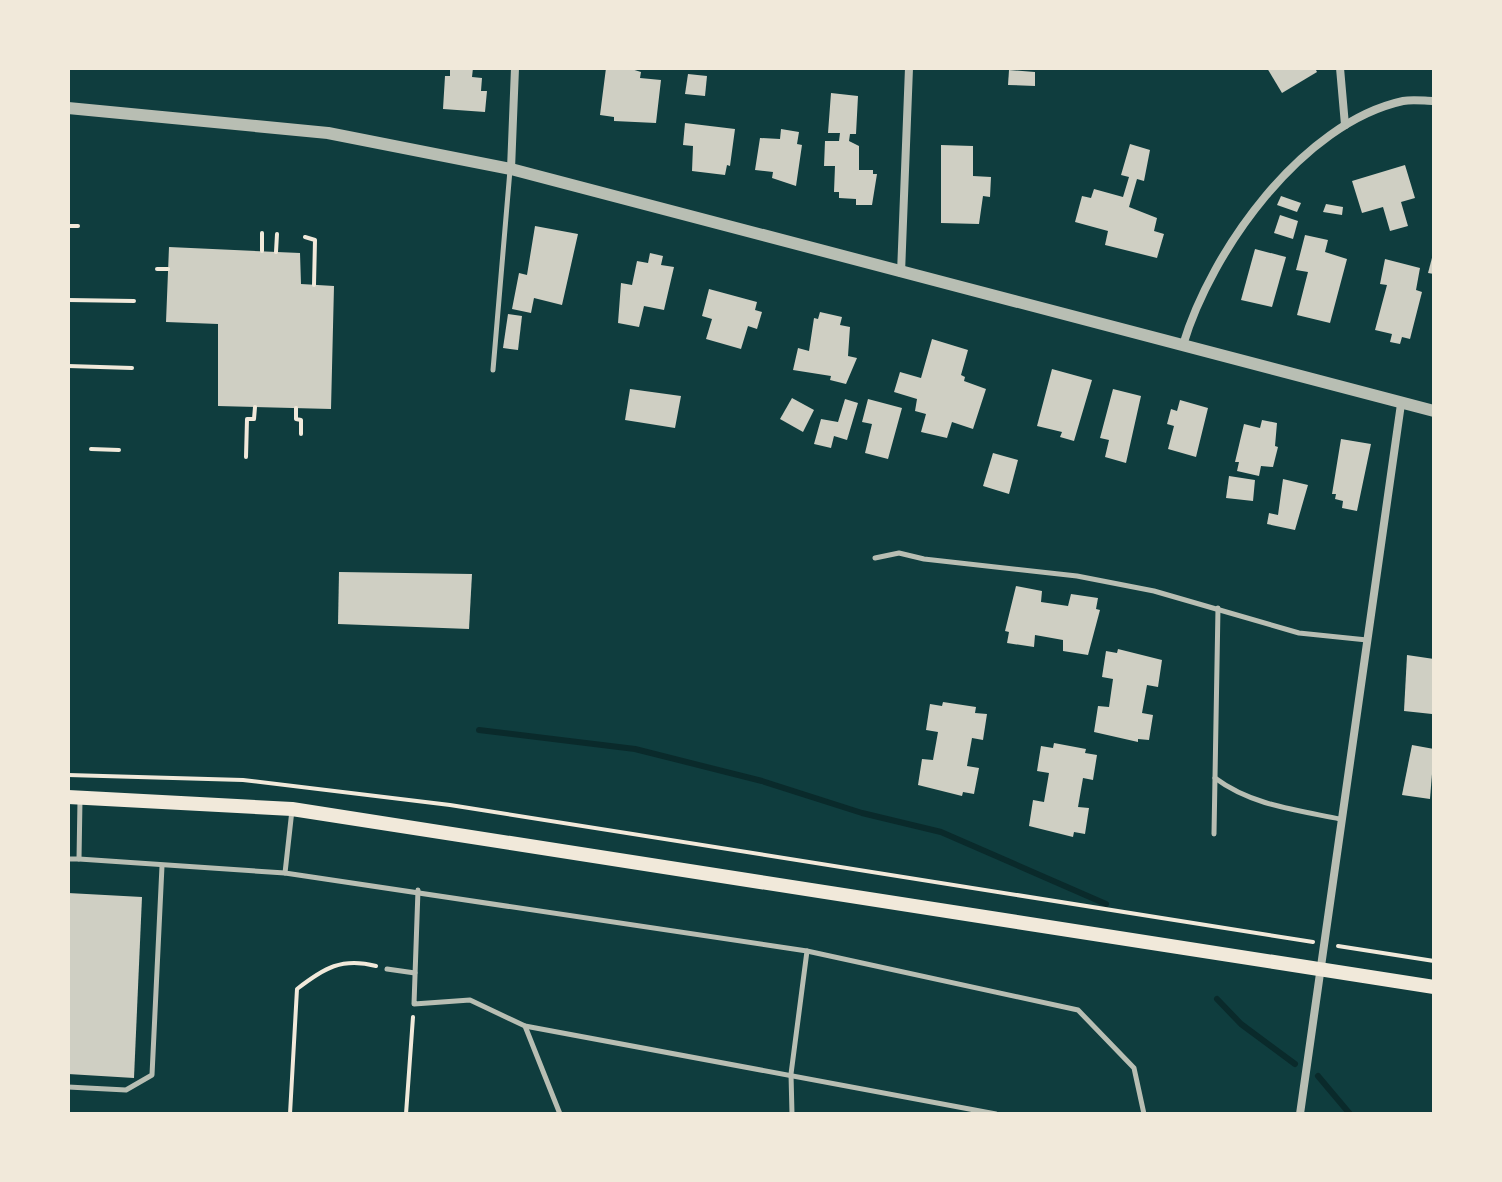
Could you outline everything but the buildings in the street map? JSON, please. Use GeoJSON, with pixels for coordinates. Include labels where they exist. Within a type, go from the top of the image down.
{"type":"FeatureCollection","features":[{"type":"Feature","properties":{"kind":"main road"},"geometry":{"type":"LineString","coordinates":[[74,797],[292,809],[1434,987]]}},
{"type":"Feature","properties":{"kind":"street"},"geometry":{"type":"LineString","coordinates":[[511,169],[515,68]]}},
{"type":"Feature","properties":{"kind":"street"},"geometry":{"type":"LineString","coordinates":[[900,273],[909,68]]}},
{"type":"Feature","properties":{"kind":"street"},"geometry":{"type":"LineString","coordinates":[[1340,68],[1345,125]]}},
{"type":"Feature","properties":{"kind":"street"},"geometry":{"type":"LineString","coordinates":[[1183,345],[1235,232],[1279,178],[1345,125],[1404,100],[1434,101]]}},
{"type":"Feature","properties":{"kind":"street"},"geometry":{"type":"LineString","coordinates":[[68,108],[328,133],[511,169],[1434,411]]}},
{"type":"Feature","properties":{"kind":"street"},"geometry":{"type":"LineString","coordinates":[[1300,1114],[1318,970],[1326,944],[1340,819],[1401,404]]}},
{"type":"Feature","properties":{"kind":"lane"},"geometry":{"type":"LineString","coordinates":[[493,370],[511,169]]}},
{"type":"Feature","properties":{"kind":"lane"},"geometry":{"type":"LineString","coordinates":[[875,558],[899,553],[924,559],[1032,570],[1154,591],[1299,633],[1367,640]]}},
{"type":"Feature","properties":{"kind":"lane"},"geometry":{"type":"LineString","coordinates":[[1214,834],[1218,608]]}},
{"type":"Feature","properties":{"kind":"lane"},"geometry":{"type":"LineString","coordinates":[[1215,778],[1235,793],[1272,806],[1340,819]]}},
{"type":"Feature","properties":{"kind":"lane"},"geometry":{"type":"LineString","coordinates":[[74,797],[79,859]]}},
{"type":"Feature","properties":{"kind":"lane"},"geometry":{"type":"LineString","coordinates":[[285,873],[292,809]]}},
{"type":"Feature","properties":{"kind":"lane"},"geometry":{"type":"LineString","coordinates":[[68,859],[285,873],[418,890],[807,951],[1078,1010],[1134,1068],[1144,1114]]}},
{"type":"Feature","properties":{"kind":"lane"},"geometry":{"type":"LineString","coordinates":[[68,1087],[126,1090],[152,1075],[162,866]]}},
{"type":"Feature","properties":{"kind":"lane"},"geometry":{"type":"LineString","coordinates":[[418,890],[414,1004],[470,1000],[525,1026],[996,1114]]}},
{"type":"Feature","properties":{"kind":"lane"},"geometry":{"type":"LineString","coordinates":[[792,1114],[791,1074],[807,951]]}},
{"type":"Feature","properties":{"kind":"lane"},"geometry":{"type":"LineString","coordinates":[[387,969],[415,973]]}},
{"type":"Feature","properties":{"kind":"lane"},"geometry":{"type":"LineString","coordinates":[[525,1026],[560,1114]]}},
{"type":"Feature","properties":{"kind":"path"},"geometry":{"type":"LineString","coordinates":[[68,226],[78,226]]}},
{"type":"Feature","properties":{"kind":"path"},"geometry":{"type":"LineString","coordinates":[[262,233],[262,251]]}},
{"type":"Feature","properties":{"kind":"path"},"geometry":{"type":"LineString","coordinates":[[276,252],[277,234]]}},
{"type":"Feature","properties":{"kind":"path"},"geometry":{"type":"LineString","coordinates":[[305,237],[315,240],[314,285]]}},
{"type":"Feature","properties":{"kind":"path"},"geometry":{"type":"LineString","coordinates":[[157,269],[168,269]]}},
{"type":"Feature","properties":{"kind":"path"},"geometry":{"type":"LineString","coordinates":[[68,300],[134,301]]}},
{"type":"Feature","properties":{"kind":"path"},"geometry":{"type":"LineString","coordinates":[[68,366],[132,368]]}},
{"type":"Feature","properties":{"kind":"path"},"geometry":{"type":"LineString","coordinates":[[246,457],[247,419],[254,419],[255,407]]}},
{"type":"Feature","properties":{"kind":"path"},"geometry":{"type":"LineString","coordinates":[[296,408],[296,419],[301,420],[301,434]]}},
{"type":"Feature","properties":{"kind":"path"},"geometry":{"type":"LineString","coordinates":[[91,449],[119,450]]}},
{"type":"Feature","properties":{"kind":"path"},"geometry":{"type":"LineString","coordinates":[[68,775],[243,780],[450,805],[1434,961]]}},
{"type":"Feature","properties":{"kind":"path"},"geometry":{"type":"LineString","coordinates":[[290,1114],[297,989],[324,967],[354,960],[387,969]]}},
{"type":"Feature","properties":{"kind":"path"},"geometry":{"type":"LineString","coordinates":[[406,1114],[414,1004]]}},
{"type":"Feature","properties":{"kind":"waterway"},"geometry":{"type":"LineString","coordinates":[[479,730],[635,749],[762,781],[862,813],[941,832],[1106,904]]}},
{"type":"Feature","properties":{"kind":"waterway"},"geometry":{"type":"LineString","coordinates":[[1217,999],[1241,1024],[1295,1064]]}},
{"type":"Feature","properties":{"kind":"waterway"},"geometry":{"type":"LineString","coordinates":[[1318,1076],[1350,1114]]}}]}
